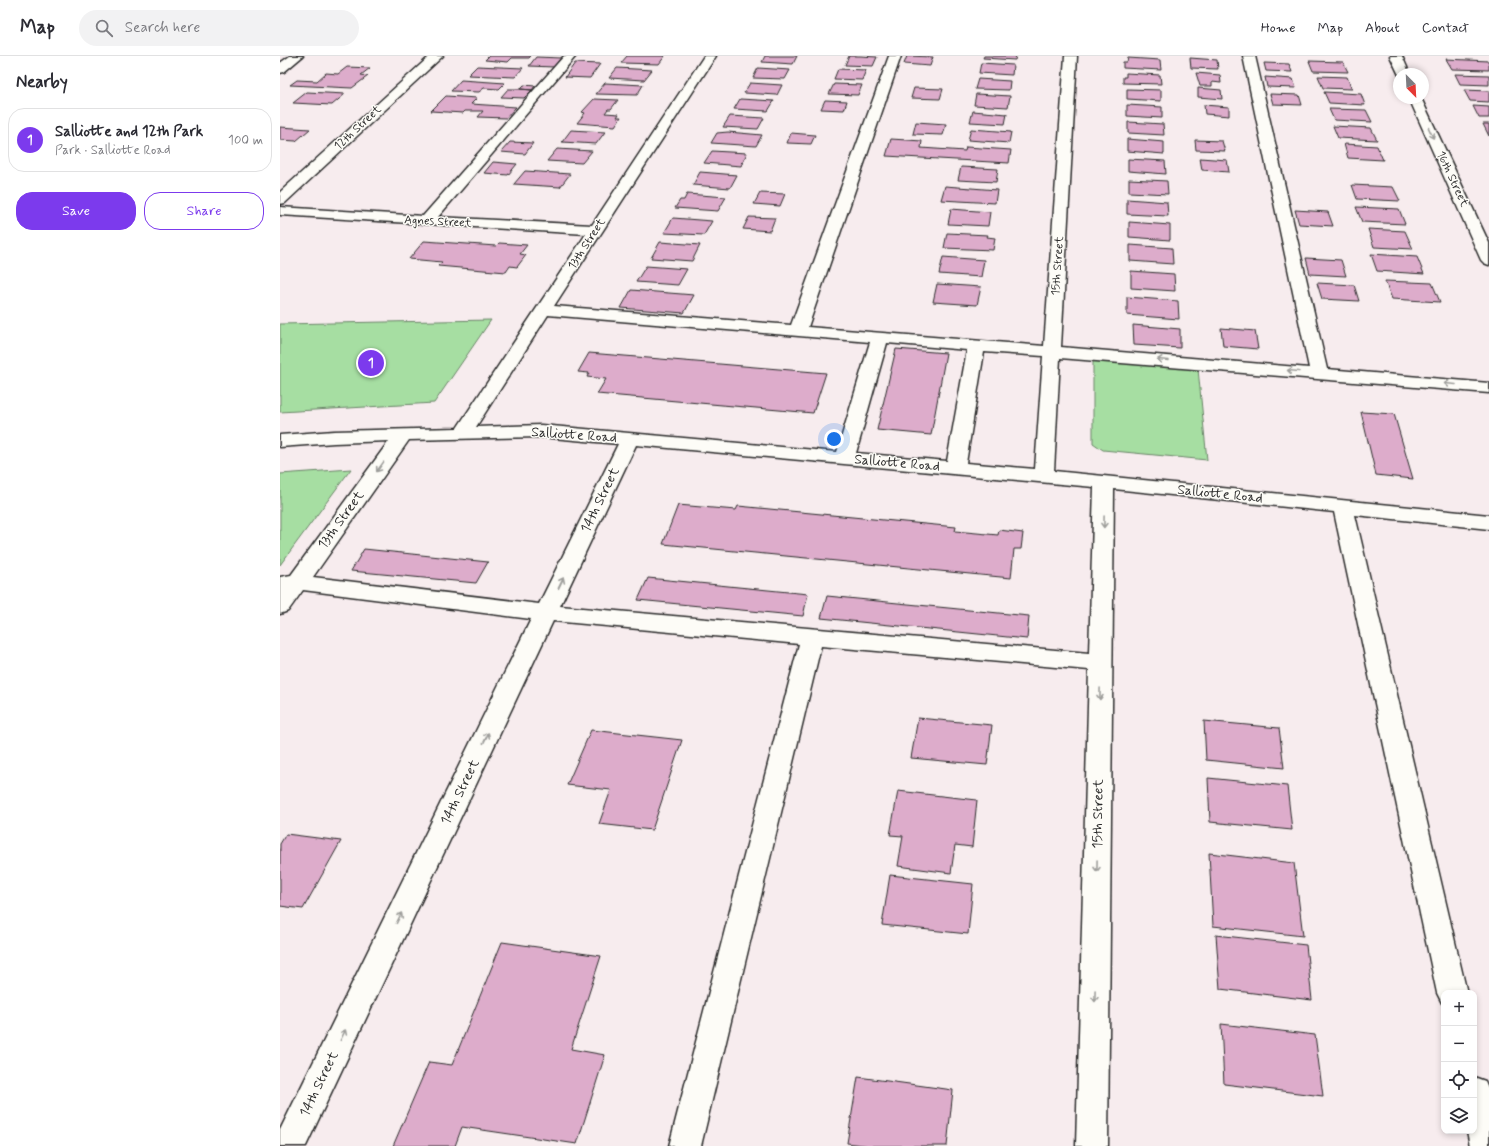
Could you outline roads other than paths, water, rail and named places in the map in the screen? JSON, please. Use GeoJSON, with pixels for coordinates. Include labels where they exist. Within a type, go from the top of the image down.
{"type":"FeatureCollection","features":[{"type":"Feature","properties":{"kind":"street"},"geometry":{"type":"LineString","coordinates":[[280,70],[297,56]]}},
{"type":"Feature","properties":{"kind":"street","name":"12th Street"},"geometry":{"type":"LineString","coordinates":[[280,200],[437,56]]}},
{"type":"Feature","properties":{"kind":"street"},"geometry":{"type":"LineString","coordinates":[[427,222],[570,56]]}},
{"type":"Feature","properties":{"kind":"street","name":"13th Street"},"geometry":{"type":"LineString","coordinates":[[463,433],[710,56]]}},
{"type":"Feature","properties":{"kind":"street"},"geometry":{"type":"LineString","coordinates":[[798,330],[895,56]]}},
{"type":"Feature","properties":{"kind":"street","name":"15th Street"},"geometry":{"type":"LineString","coordinates":[[1044,476],[1072,56]]}},
{"type":"Feature","properties":{"kind":"street"},"geometry":{"type":"LineString","coordinates":[[1249,56],[1319,373]]}},
{"type":"Feature","properties":{"kind":"street"},"geometry":{"type":"LineString","coordinates":[[1396,56],[1401,68]]}},
{"type":"Feature","properties":{"kind":"street","name":"16th Street"},"geometry":{"type":"LineString","coordinates":[[1418,104],[1489,260]]}},
{"type":"Feature","properties":{"kind":"street","name":"Agnes Street"},"geometry":{"type":"LineString","coordinates":[[280,211],[427,222],[596,230]]}},
{"type":"Feature","properties":{"kind":"street"},"geometry":{"type":"LineString","coordinates":[[544,310],[1489,388]]}},
{"type":"Feature","properties":{"kind":"street"},"geometry":{"type":"LineString","coordinates":[[845,458],[880,337]]}},
{"type":"Feature","properties":{"kind":"street"},"geometry":{"type":"LineString","coordinates":[[955,468],[977,345]]}},
{"type":"Feature","properties":{"kind":"street","name":"Salliotte Road"},"geometry":{"type":"LineString","coordinates":[[280,441],[403,435],[541,431],[1044,476],[1489,522]]}},
{"type":"Feature","properties":{"kind":"street","name":"13th Street"},"geometry":{"type":"LineString","coordinates":[[280,606],[288,583],[403,435]]}},
{"type":"Feature","properties":{"kind":"street","name":"14th Street"},"geometry":{"type":"LineString","coordinates":[[289,1146],[630,438]]}},
{"type":"Feature","properties":{"kind":"street","name":"15th Street"},"geometry":{"type":"LineString","coordinates":[[1092,1146],[1104,483]]}},
{"type":"Feature","properties":{"kind":"street"},"geometry":{"type":"LineString","coordinates":[[1343,507],[1451,990]]}},
{"type":"Feature","properties":{"kind":"street"},"geometry":{"type":"LineString","coordinates":[[288,583],[546,613],[1101,663]]}},
{"type":"Feature","properties":{"kind":"street"},"geometry":{"type":"LineString","coordinates":[[685,1146],[812,637]]}},
{"type":"Feature","properties":{"kind":"street"},"geometry":{"type":"LineString","coordinates":[[1475,1098],[1486,1146]]}},
{"type":"Feature","properties":{"kind":"place","name":"Salliotte and 12th Park"},"geometry":{"type":"Point","coordinates":[371,363]}}]}
